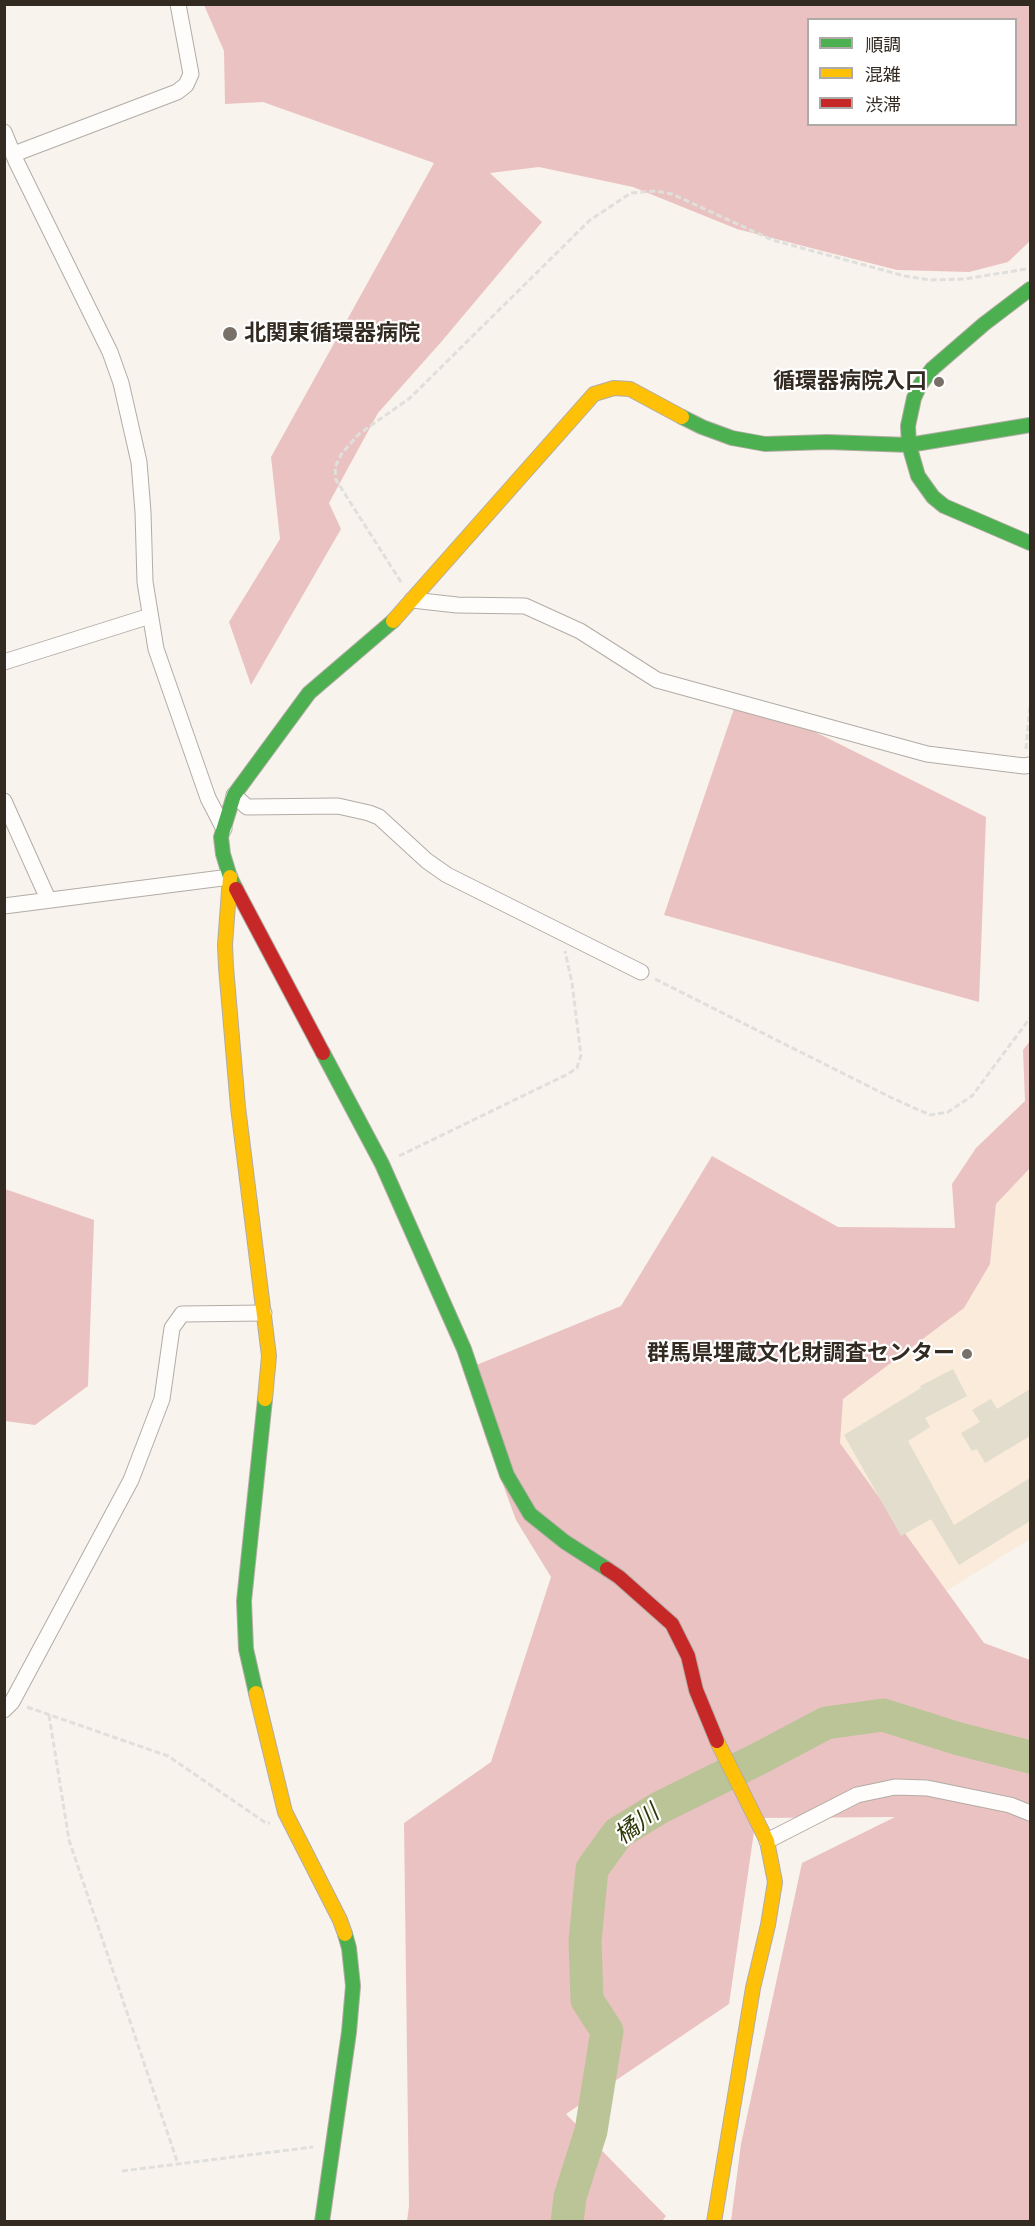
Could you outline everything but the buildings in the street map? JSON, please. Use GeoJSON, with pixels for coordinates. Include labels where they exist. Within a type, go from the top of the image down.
{"type":"FeatureCollection","features":[{"type":"Feature","properties":{"kind":"street"},"geometry":{"type":"LineString","coordinates":[[12,161],[177,92],[186,85],[191,74],[178,4]]}},
{"type":"Feature","properties":{"kind":"street"},"geometry":{"type":"LineString","coordinates":[[4,132],[12,161],[96,321],[121,383],[139,462],[145,582],[156,649],[204,788],[224,829]]}},
{"type":"Feature","properties":{"kind":"street"},"geometry":{"type":"LineString","coordinates":[[1030,289],[984,324],[932,369],[920,385],[909,412],[909,445],[918,476],[933,497],[944,506],[1030,543]]}},
{"type":"Feature","properties":{"kind":"street"},"geometry":{"type":"LineString","coordinates":[[714,2222],[753,1988],[768,1925],[775,1882],[767,1840],[724,1757],[696,1690],[688,1656],[672,1624],[619,1577],[565,1542],[530,1514],[507,1475],[464,1349],[382,1164],[230,877],[221,837],[234,795],[309,693],[387,629],[594,394],[614,388],[630,390],[702,427],[732,438],[765,444],[827,442],[909,445],[1030,425]]}},
{"type":"Feature","properties":{"kind":"street"},"geometry":{"type":"LineString","coordinates":[[412,600],[457,605],[525,606],[580,631],[657,680],[927,754],[1027,765]]}},
{"type":"Feature","properties":{"kind":"street"},"geometry":{"type":"LineString","coordinates":[[4,662],[150,616]]}},
{"type":"Feature","properties":{"kind":"street"},"geometry":{"type":"LineString","coordinates":[[234,795],[247,807],[338,806],[379,817],[427,861],[447,875],[640,972]]}},
{"type":"Feature","properties":{"kind":"street"},"geometry":{"type":"LineString","coordinates":[[4,801],[48,899]]}},
{"type":"Feature","properties":{"kind":"street"},"geometry":{"type":"LineString","coordinates":[[4,906],[230,877]]}},
{"type":"Feature","properties":{"kind":"street"},"geometry":{"type":"LineString","coordinates":[[230,877],[225,945],[226,967],[238,1107],[269,1356],[244,1600],[246,1649],[285,1812],[340,1920],[349,1948],[352,1970],[349,2032],[322,2222]]}},
{"type":"Feature","properties":{"kind":"street"},"geometry":{"type":"LineString","coordinates":[[8,1706],[131,1480],[162,1399],[172,1328],[182,1314],[264,1313]]}},
{"type":"Feature","properties":{"kind":"street"},"geometry":{"type":"LineString","coordinates":[[767,1840],[857,1795],[895,1787],[927,1788],[1010,1805],[1030,1813]]}},
{"type":"Feature","properties":{"kind":"path"},"geometry":{"type":"LineString","coordinates":[[412,600],[336,480],[335,467],[342,453],[359,434],[410,399],[590,220],[631,193],[655,191],[672,194],[772,240],[905,276],[930,280],[965,279],[1020,268],[1030,270]]}},
{"type":"Feature","properties":{"kind":"path"},"geometry":{"type":"LineString","coordinates":[[1027,765],[1030,704]]}},
{"type":"Feature","properties":{"kind":"path"},"geometry":{"type":"LineString","coordinates":[[382,1164],[577,1068],[581,1055],[572,983],[561,932]]}},
{"type":"Feature","properties":{"kind":"path"},"geometry":{"type":"LineString","coordinates":[[640,972],[930,1115],[948,1112],[972,1096],[1030,1018]]}},
{"type":"Feature","properties":{"kind":"path"},"geometry":{"type":"LineString","coordinates":[[8,1706],[49,1715],[168,1756],[266,1823],[289,1819]]}},
{"type":"Feature","properties":{"kind":"path"},"geometry":{"type":"LineString","coordinates":[[49,1715],[69,1840],[178,2164]]}},
{"type":"Feature","properties":{"kind":"path"},"geometry":{"type":"LineString","coordinates":[[122,2171],[332,2144]]}},
{"type":"Feature","properties":{"kind":"shaded area"},"geometry":{"type":"Polygon","coordinates":[[[204,5],[1030,5],[1030,241],[1008,262],[969,272],[897,270],[737,229],[633,187],[539,167],[490,173],[542,222],[378,413],[329,503],[341,529],[251,685],[229,622],[280,539],[271,457],[434,163],[263,102],[225,104],[224,51],[204,5]]]}},
{"type":"Feature","properties":{"kind":"shaded area"},"geometry":{"type":"Polygon","coordinates":[[[739,694],[986,817],[979,1002],[664,915],[739,694]]]}},
{"type":"Feature","properties":{"kind":"shaded area"},"geometry":{"type":"Polygon","coordinates":[[[1030,1041],[1030,1168],[996,1204],[990,1264],[964,1308],[843,1399],[840,1443],[984,1643],[1030,1660],[1030,2221],[731,2221],[741,2144],[802,1863],[895,1817],[756,1818],[729,2004],[566,2114],[666,2216],[662,2221],[407,2221],[409,2206],[404,1823],[491,1762],[551,1577],[516,1520],[484,1433],[469,1368],[621,1306],[712,1156],[838,1227],[955,1228],[952,1184],[976,1148],[1025,1101],[1023,1050],[1030,1041]]]}},
{"type":"Feature","properties":{"kind":"shaded area","name":"群馬県埋蔵文化財調査センター"},"geometry":{"type":"Polygon","coordinates":[[[1030,1168],[1030,1539],[946,1591],[840,1443],[843,1399],[964,1308],[990,1264],[996,1204],[1030,1168]]]}},
{"type":"Feature","properties":{"kind":"shaded area"},"geometry":{"type":"Polygon","coordinates":[[[5,1189],[94,1220],[88,1386],[35,1425],[5,1421],[5,1189]]]}},
{"type":"Feature","properties":{"kind":"waterway","name":"橘川"},"geometry":{"type":"LineString","coordinates":[[567,2222],[570,2197],[591,2131],[607,2031],[587,2000],[585,1941],[592,1869],[618,1833],[659,1808],[826,1723],[883,1715],[959,1739],[1030,1757]]}},
{"type":"Feature","properties":{"kind":"traffic: fast"},"geometry":{"type":"LineString","coordinates":[[1030,289],[984,324],[932,369],[914,398],[908,426],[909,445],[918,476],[933,497],[944,506],[1030,543]]}},
{"type":"Feature","properties":{"kind":"traffic: fast"},"geometry":{"type":"LineString","coordinates":[[682,417],[732,438],[765,444],[827,442],[909,445],[1030,425]]}},
{"type":"Feature","properties":{"kind":"traffic: fast"},"geometry":{"type":"LineString","coordinates":[[236,889],[223,854],[221,837],[234,795],[309,693],[393,621]]}},
{"type":"Feature","properties":{"kind":"traffic: fast"},"geometry":{"type":"LineString","coordinates":[[323,1053],[382,1164],[464,1349],[507,1475],[530,1514],[565,1542],[607,1569]]}},
{"type":"Feature","properties":{"kind":"traffic: fast"},"geometry":{"type":"LineString","coordinates":[[256,1693],[246,1649],[244,1601],[265,1399]]}},
{"type":"Feature","properties":{"kind":"traffic: fast"},"geometry":{"type":"LineString","coordinates":[[322,2222],[349,2032],[353,1986],[349,1948],[345,1934]]}},
{"type":"Feature","properties":{"kind":"traffic: slow"},"geometry":{"type":"LineString","coordinates":[[393,621],[594,394],[614,388],[630,389],[682,417]]}},
{"type":"Feature","properties":{"kind":"traffic: slow"},"geometry":{"type":"LineString","coordinates":[[230,877],[225,945],[226,967],[238,1107],[269,1356],[265,1399]]}},
{"type":"Feature","properties":{"kind":"traffic: slow"},"geometry":{"type":"LineString","coordinates":[[256,1693],[285,1812],[345,1934]]}},
{"type":"Feature","properties":{"kind":"traffic: slow"},"geometry":{"type":"LineString","coordinates":[[714,2222],[753,1988],[768,1925],[775,1882],[767,1841],[717,1741]]}},
{"type":"Feature","properties":{"kind":"traffic: jam"},"geometry":{"type":"LineString","coordinates":[[236,889],[323,1053]]}},
{"type":"Feature","properties":{"kind":"traffic: jam"},"geometry":{"type":"LineString","coordinates":[[607,1569],[672,1624],[688,1656],[696,1690],[717,1741]]}},
{"type":"Feature","properties":{"kind":"place","name":"北関東循環器病院"},"geometry":{"type":"Point","coordinates":[230,334]}},
{"type":"Feature","properties":{"kind":"place","name":"循環器病院入口"},"geometry":{"type":"Point","coordinates":[939,382]}},
{"type":"Feature","properties":{"kind":"place","name":"群馬県埋蔵文化財調査センター"},"geometry":{"type":"Point","coordinates":[967,1354]}}]}
